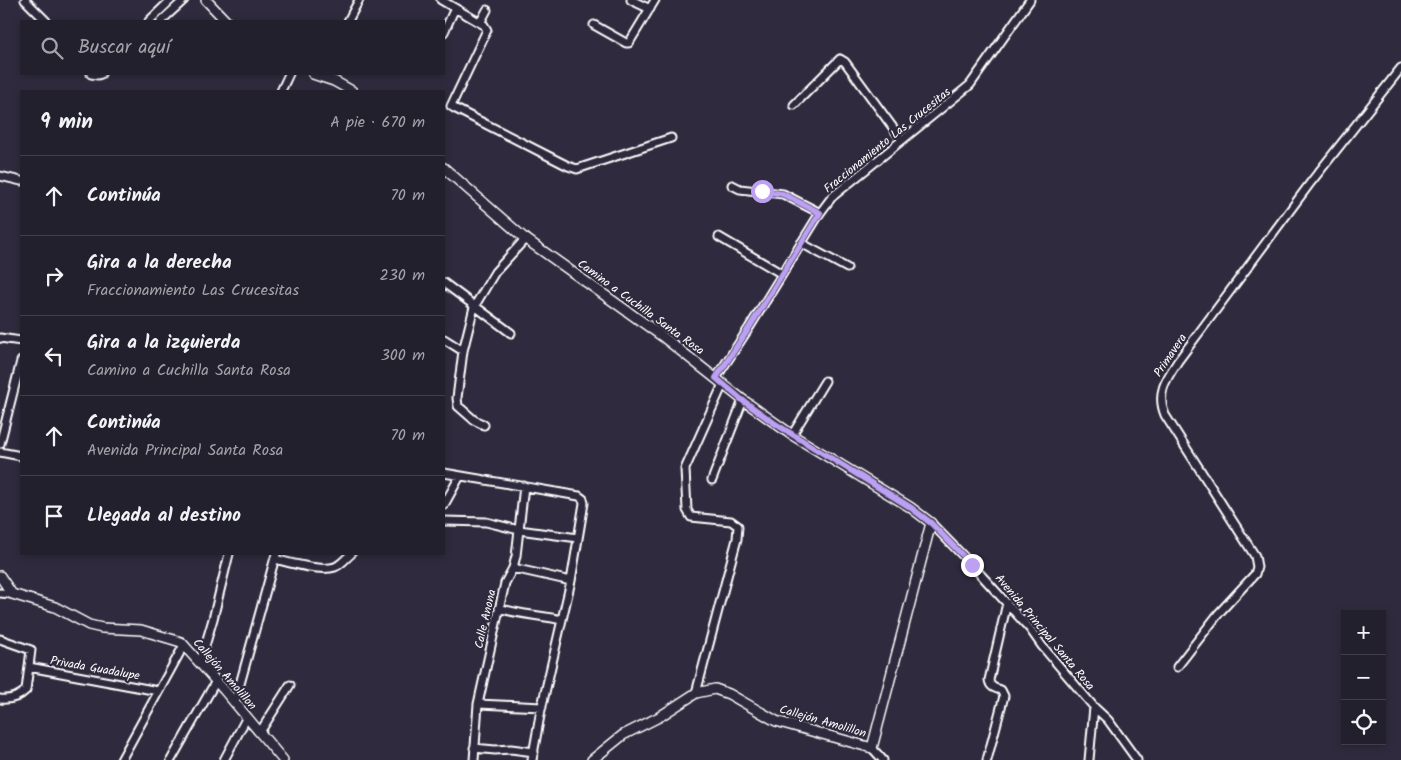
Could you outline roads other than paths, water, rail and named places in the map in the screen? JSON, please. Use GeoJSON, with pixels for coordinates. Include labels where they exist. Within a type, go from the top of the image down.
{"type":"FeatureCollection","features":[{"type":"Feature","properties":{"kind":"street"},"geometry":{"type":"LineString","coordinates":[[25,0],[45,20]]}},
{"type":"Feature","properties":{"kind":"street"},"geometry":{"type":"LineString","coordinates":[[150,20],[171,0]]}},
{"type":"Feature","properties":{"kind":"street"},"geometry":{"type":"LineString","coordinates":[[162,20],[184,0]]}},
{"type":"Feature","properties":{"kind":"street"},"geometry":{"type":"LineString","coordinates":[[206,0],[225,20]]}},
{"type":"Feature","properties":{"kind":"street"},"geometry":{"type":"LineString","coordinates":[[349,20],[359,0]]}},
{"type":"Feature","properties":{"kind":"street"},"geometry":{"type":"LineString","coordinates":[[441,0],[480,23],[488,30],[451,106],[568,166],[578,169],[671,138]]}},
{"type":"Feature","properties":{"kind":"street"},"geometry":{"type":"LineString","coordinates":[[632,0],[650,9]]}},
{"type":"Feature","properties":{"kind":"street"},"geometry":{"type":"LineString","coordinates":[[594,25],[629,43],[655,0]]}},
{"type":"Feature","properties":{"kind":"street","name":"Fraccionamiento Las Crucesitas"},"geometry":{"type":"LineString","coordinates":[[696,693],[737,539],[738,526],[731,521],[691,517],[687,510],[685,468],[720,381],[749,328],[820,213],[832,197],[970,85],[1030,0]]}},
{"type":"Feature","properties":{"kind":"street"},"geometry":{"type":"LineString","coordinates":[[445,30],[455,8]]}},
{"type":"Feature","properties":{"kind":"street"},"geometry":{"type":"LineString","coordinates":[[480,23],[487,10]]}},
{"type":"Feature","properties":{"kind":"street"},"geometry":{"type":"LineString","coordinates":[[794,104],[840,59],[845,62],[902,140]]}},
{"type":"Feature","properties":{"kind":"street","name":"Primavera"},"geometry":{"type":"LineString","coordinates":[[1177,667],[1219,613],[1254,574],[1257,567],[1255,556],[1165,415],[1161,398],[1164,382],[1311,182],[1401,68]]}},
{"type":"Feature","properties":{"kind":"street"},"geometry":{"type":"LineString","coordinates":[[281,90],[289,75]]}},
{"type":"Feature","properties":{"kind":"street"},"geometry":{"type":"LineString","coordinates":[[316,75],[334,80],[350,90]]}},
{"type":"Feature","properties":{"kind":"street","name":"Camino a Cuchilla Santa Rosa"},"geometry":{"type":"LineString","coordinates":[[445,169],[526,238],[662,336],[742,400],[792,435],[910,507],[931,523]]}},
{"type":"Feature","properties":{"kind":"street"},"geometry":{"type":"LineString","coordinates":[[0,176],[20,181]]}},
{"type":"Feature","properties":{"kind":"street"},"geometry":{"type":"LineString","coordinates":[[732,185],[740,189],[783,194],[820,213]]}},
{"type":"Feature","properties":{"kind":"street"},"geometry":{"type":"LineString","coordinates":[[484,425],[467,415],[457,403],[463,351],[474,307],[495,272],[526,238]]}},
{"type":"Feature","properties":{"kind":"street"},"geometry":{"type":"LineString","coordinates":[[719,238],[782,274]]}},
{"type":"Feature","properties":{"kind":"street"},"geometry":{"type":"LineString","coordinates":[[801,243],[847,268]]}},
{"type":"Feature","properties":{"kind":"street"},"geometry":{"type":"LineString","coordinates":[[445,284],[511,333]]}},
{"type":"Feature","properties":{"kind":"street"},"geometry":{"type":"LineString","coordinates":[[0,338],[20,341]]}},
{"type":"Feature","properties":{"kind":"street"},"geometry":{"type":"LineString","coordinates":[[445,340],[463,351]]}},
{"type":"Feature","properties":{"kind":"street"},"geometry":{"type":"LineString","coordinates":[[0,444],[3,421],[20,363]]}},
{"type":"Feature","properties":{"kind":"street"},"geometry":{"type":"LineString","coordinates":[[792,435],[825,381]]}},
{"type":"Feature","properties":{"kind":"street"},"geometry":{"type":"LineString","coordinates":[[712,480],[742,400]]}},
{"type":"Feature","properties":{"kind":"street"},"geometry":{"type":"LineString","coordinates":[[0,452],[20,456]]}},
{"type":"Feature","properties":{"kind":"street"},"geometry":{"type":"LineString","coordinates":[[445,473],[579,496],[583,499],[584,513],[571,581],[542,707],[532,760]]}},
{"type":"Feature","properties":{"kind":"street"},"geometry":{"type":"LineString","coordinates":[[445,503],[460,476]]}},
{"type":"Feature","properties":{"kind":"street","name":"Calle Anona"},"geometry":{"type":"LineString","coordinates":[[474,760],[478,704],[505,583],[513,568],[524,486]]}},
{"type":"Feature","properties":{"kind":"street"},"geometry":{"type":"LineString","coordinates":[[445,521],[486,522],[519,530],[578,538]]}},
{"type":"Feature","properties":{"kind":"street","name":"Callejón Amolillon"},"geometry":{"type":"LineString","coordinates":[[592,760],[623,735],[659,717],[696,693],[715,689],[729,694],[776,721],[872,748],[931,523]]}},
{"type":"Feature","properties":{"kind":"street","name":"Avenida Principal Santa Rosa"},"geometry":{"type":"LineString","coordinates":[[931,523],[1007,603],[1094,707],[1108,720],[1133,758]]}},
{"type":"Feature","properties":{"kind":"street"},"geometry":{"type":"LineString","coordinates":[[200,663],[228,555]]}},
{"type":"Feature","properties":{"kind":"street"},"geometry":{"type":"LineString","coordinates":[[235,702],[275,556],[298,565],[328,568],[340,564],[350,555]]}},
{"type":"Feature","properties":{"kind":"street"},"geometry":{"type":"LineString","coordinates":[[513,568],[571,581]]}},
{"type":"Feature","properties":{"kind":"street"},"geometry":{"type":"LineString","coordinates":[[0,576],[12,594]]}},
{"type":"Feature","properties":{"kind":"street"},"geometry":{"type":"LineString","coordinates":[[0,593],[12,594]]}},
{"type":"Feature","properties":{"kind":"street","name":"Callejón Amolillon"},"geometry":{"type":"LineString","coordinates":[[12,594],[55,607],[97,628],[141,630],[176,639],[184,645],[235,702],[283,760]]}},
{"type":"Feature","properties":{"kind":"street"},"geometry":{"type":"LineString","coordinates":[[987,760],[1004,696],[1001,690],[992,688],[989,680],[1007,603]]}},
{"type":"Feature","properties":{"kind":"street"},"geometry":{"type":"LineString","coordinates":[[499,608],[514,613],[537,614],[562,620]]}},
{"type":"Feature","properties":{"kind":"street"},"geometry":{"type":"LineString","coordinates":[[0,639],[31,650],[26,690],[17,698],[0,700]]}},
{"type":"Feature","properties":{"kind":"street"},"geometry":{"type":"LineString","coordinates":[[121,760],[184,645]]}},
{"type":"Feature","properties":{"kind":"street","name":"Privada Guadalupe"},"geometry":{"type":"LineString","coordinates":[[29,667],[158,691]]}},
{"type":"Feature","properties":{"kind":"street"},"geometry":{"type":"LineString","coordinates":[[171,760],[216,681]]}},
{"type":"Feature","properties":{"kind":"street"},"geometry":{"type":"LineString","coordinates":[[260,732],[290,685]]}},
{"type":"Feature","properties":{"kind":"street"},"geometry":{"type":"LineString","coordinates":[[478,704],[542,707]]}},
{"type":"Feature","properties":{"kind":"street"},"geometry":{"type":"LineString","coordinates":[[1089,760],[1094,707]]}},
{"type":"Feature","properties":{"kind":"street"},"geometry":{"type":"LineString","coordinates":[[224,760],[247,717]]}},
{"type":"Feature","properties":{"kind":"street"},"geometry":{"type":"LineString","coordinates":[[474,748],[534,752]]}},
{"type":"Feature","properties":{"kind":"street"},"geometry":{"type":"LineString","coordinates":[[872,748],[883,760]]}}]}
